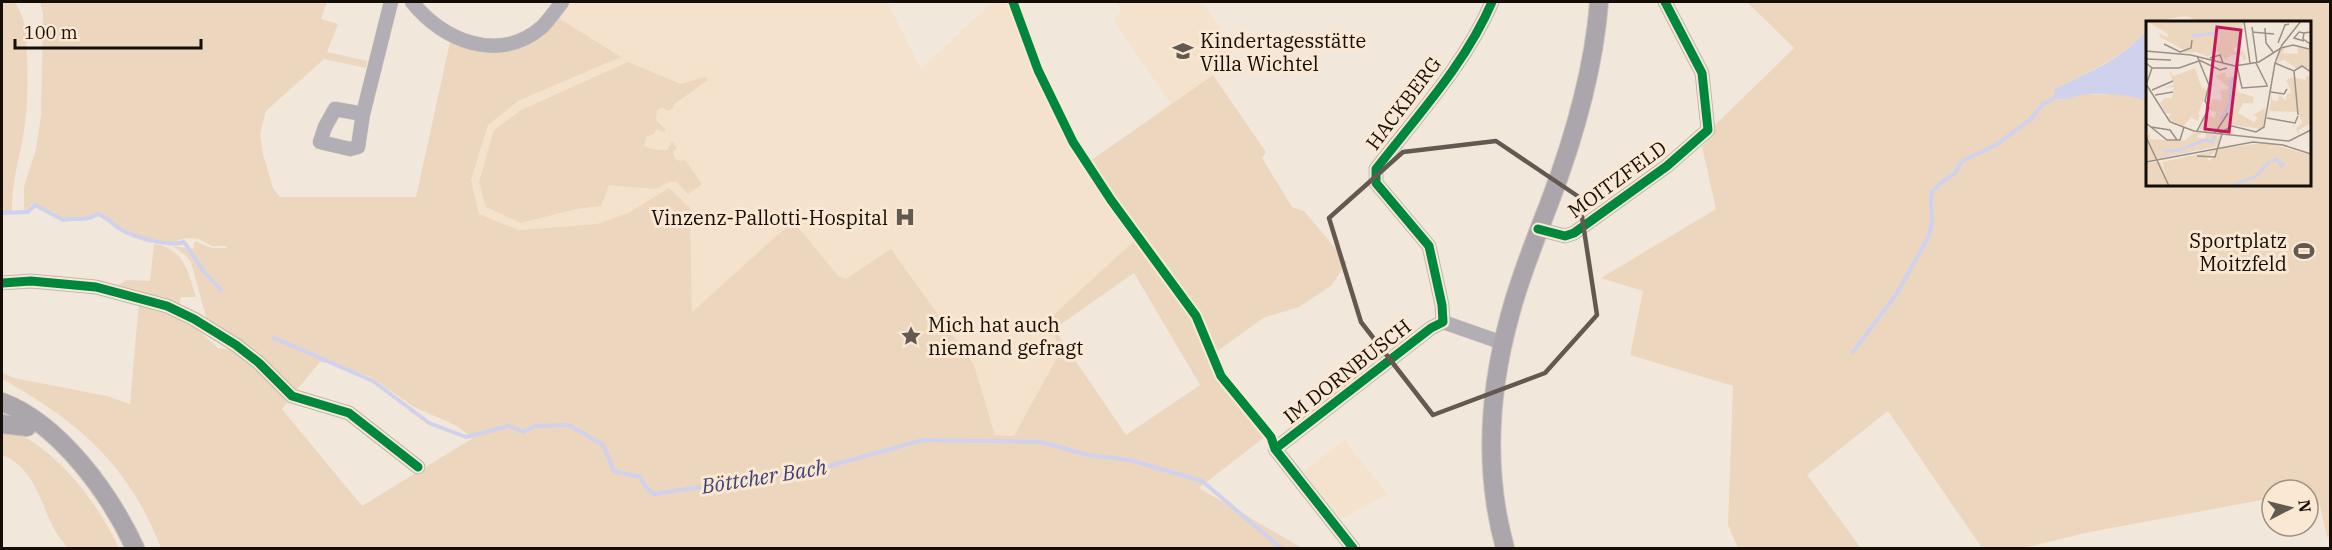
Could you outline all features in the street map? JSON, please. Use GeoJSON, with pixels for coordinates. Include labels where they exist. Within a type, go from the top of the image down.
{"type":"FeatureCollection","features":[{"type":"Feature","properties":{"kind":"main road","name":"MOITZFELD"},"geometry":{"type":"LineString","coordinates":[[1501,547],[1491,438],[1492,410],[1503,343],[1510,313],[1538,229],[1549,204],[1576,117],[1597,35],[1599,2]]}},
{"type":"Feature","properties":{"kind":"main road"},"geometry":{"type":"LineString","coordinates":[[2,402],[12,405],[48,428],[111,502],[135,549]]}},
{"type":"Feature","properties":{"kind":"main road"},"geometry":{"type":"LineString","coordinates":[[2,415],[65,448]]}},
{"type":"Feature","properties":{"kind":"main road"},"geometry":{"type":"LineString","coordinates":[[2,424],[27,427]]}},
{"type":"Feature","properties":{"kind":"street"},"geometry":{"type":"LineString","coordinates":[[363,114],[391,2]]}},
{"type":"Feature","properties":{"kind":"street"},"geometry":{"type":"LineString","coordinates":[[412,2],[422,14],[449,35],[470,43],[493,46],[517,40],[535,31],[562,2]]}},
{"type":"Feature","properties":{"kind":"street","name":"HACKBERG"},"geometry":{"type":"LineString","coordinates":[[1443,322],[1442,305],[1429,246],[1376,183],[1376,169],[1449,74],[1482,25],[1492,2]]}},
{"type":"Feature","properties":{"kind":"street","name":"MOITZFELD"},"geometry":{"type":"LineString","coordinates":[[1538,229],[1565,236],[1574,233],[1667,166],[1708,130],[1702,73],[1665,2]]}},
{"type":"Feature","properties":{"kind":"street"},"geometry":{"type":"LineString","coordinates":[[2,283],[31,281],[96,287],[167,306],[194,319],[236,345],[259,363],[292,396],[349,413],[418,467]]}},
{"type":"Feature","properties":{"kind":"street"},"geometry":{"type":"LineString","coordinates":[[1443,322],[1503,343]]}},
{"type":"Feature","properties":{"kind":"street","name":"IM DORNBUSCH"},"geometry":{"type":"LineString","coordinates":[[1353,549],[1275,449],[1431,328],[1443,322]]}},
{"type":"Feature","properties":{"kind":"highlighted area"},"geometry":{"type":"Polygon","coordinates":[[[1496,141],[1579,197],[1597,315],[1545,373],[1433,415],[1361,322],[1329,218],[1403,152],[1496,141]]]}},
{"type":"Feature","properties":{"kind":"shaded area"},"geometry":{"type":"Polygon","coordinates":[[[2,2],[15,3],[24,22],[28,84],[22,140],[14,181],[12,212],[2,211],[2,2]]]}},
{"type":"Feature","properties":{"kind":"shaded area"},"geometry":{"type":"Polygon","coordinates":[[[40,2],[327,2],[321,19],[338,24],[327,52],[367,61],[366,68],[324,59],[266,111],[260,134],[263,154],[273,188],[280,197],[416,197],[450,42],[479,51],[510,51],[529,43],[557,17],[621,57],[518,101],[488,125],[471,180],[479,214],[519,230],[597,224],[628,213],[669,188],[690,208],[692,312],[793,221],[838,276],[846,279],[891,249],[974,365],[995,435],[1014,436],[1060,352],[1049,319],[1136,239],[1195,321],[1220,378],[1266,436],[1199,488],[1302,548],[161,548],[133,492],[98,448],[55,412],[2,379],[2,372],[14,378],[107,396],[130,404],[139,301],[146,302],[195,327],[218,348],[233,350],[261,370],[290,399],[282,409],[362,506],[473,438],[455,425],[414,407],[371,377],[329,363],[320,362],[294,393],[256,355],[206,317],[191,262],[173,246],[193,249],[195,241],[211,248],[227,248],[227,246],[212,246],[199,239],[186,238],[167,244],[147,241],[122,232],[100,213],[82,220],[62,219],[37,204],[32,204],[24,214],[24,187],[36,149],[41,116],[43,14],[40,2]],[[1134,273],[1054,329],[1126,435],[1200,385],[1134,273]]]}},
{"type":"Feature","properties":{"kind":"shaded area","name":"Vinzenz-Pallotti-Hospital"},"geometry":{"type":"Polygon","coordinates":[[[570,2],[887,2],[921,69],[992,2],[1009,2],[1039,81],[1073,149],[1136,239],[1049,319],[1060,352],[1014,436],[995,435],[974,365],[846,279],[838,276],[793,221],[692,313],[690,208],[669,188],[628,213],[597,224],[519,230],[479,214],[471,180],[487,125],[518,101],[621,57],[557,17],[570,2]]]}},
{"type":"Feature","properties":{"kind":"shaded area","name":"Kindertagesstätte Villa Wichtel"},"geometry":{"type":"Polygon","coordinates":[[[1202,2],[1234,48],[1213,75],[1171,104],[1114,21],[1120,13],[1117,3],[1202,2]]]}},
{"type":"Feature","properties":{"kind":"shaded area"},"geometry":{"type":"Polygon","coordinates":[[[1747,2],[2330,2],[2330,537],[2327,537],[2320,505],[2320,478],[2260,478],[2260,500],[2085,533],[2024,548],[1982,548],[1888,411],[1807,475],[1861,548],[1738,548],[1728,525],[1733,386],[1630,355],[1643,291],[1601,278],[1716,209],[1702,147],[1711,137],[1716,124],[1794,48],[1747,2]]]}},
{"type":"Feature","properties":{"kind":"shaded area"},"geometry":{"type":"Polygon","coordinates":[[[628,62],[681,84],[705,77],[708,80],[673,105],[674,107],[669,111],[663,108],[657,110],[656,120],[666,130],[664,132],[657,129],[654,134],[646,137],[644,146],[655,150],[667,150],[672,141],[677,148],[673,152],[675,159],[685,160],[702,184],[688,194],[676,182],[669,182],[656,189],[609,185],[601,206],[576,209],[521,223],[486,207],[479,182],[494,130],[521,110],[628,62]]]}},
{"type":"Feature","properties":{"kind":"shaded area"},"geometry":{"type":"Polygon","coordinates":[[[1213,75],[1266,152],[1262,158],[1292,207],[1304,211],[1347,262],[1331,286],[1299,307],[1263,318],[1215,353],[1193,304],[1090,161],[1213,75]]]}},
{"type":"Feature","properties":{"kind":"shaded area"},"geometry":{"type":"Polygon","coordinates":[[[154,244],[172,250],[187,269],[196,297],[181,297],[179,307],[111,289],[127,280],[150,281],[154,244]]]}},
{"type":"Feature","properties":{"kind":"shaded area"},"geometry":{"type":"Polygon","coordinates":[[[2,427],[39,446],[56,460],[86,493],[119,548],[68,548],[54,528],[28,475],[13,460],[2,455],[2,427]]]}},
{"type":"Feature","properties":{"kind":"shaded area"},"geometry":{"type":"Polygon","coordinates":[[[1344,440],[1388,494],[1341,519],[1303,472],[1344,440]]]}},
{"type":"Feature","properties":{"kind":"water"},"geometry":{"type":"Polygon","coordinates":[[[2146,30],[2146,102],[2128,96],[2110,94],[2054,98],[2055,89],[2117,57],[2146,30]]]}},
{"type":"Feature","properties":{"kind":"waterway"},"geometry":{"type":"LineString","coordinates":[[1853,352],[1897,293],[1929,236],[1932,221],[1932,192],[1955,173],[1962,161],[1996,145],[2031,119],[2042,105],[2054,98]]}},
{"type":"Feature","properties":{"kind":"waterway","name":"Böttcher Bach"},"geometry":{"type":"LineString","coordinates":[[2,213],[28,212],[35,205],[63,220],[85,219],[98,214],[135,236],[161,243],[184,242],[204,272],[221,290]]}},
{"type":"Feature","properties":{"kind":"waterway","name":"Böttcher Bach"},"geometry":{"type":"LineString","coordinates":[[274,338],[373,381],[429,423],[466,437],[509,426],[523,432],[535,426],[569,425],[603,445],[614,471],[640,477],[647,489],[654,494],[818,469],[923,440],[1041,442],[1088,455],[1130,460],[1202,481],[1281,548]]}},
{"type":"Feature","properties":{"kind":"cycle path"},"geometry":{"type":"LineString","coordinates":[[1013,2],[1038,70],[1073,142],[1111,200],[1196,316],[1221,376],[1271,437],[1275,449],[1353,548]]}},
{"type":"Feature","properties":{"kind":"cycle path"},"geometry":{"type":"LineString","coordinates":[[1275,449],[1431,328],[1443,322],[1442,305],[1429,246],[1376,183],[1376,169],[1455,68],[1492,2]]}},
{"type":"Feature","properties":{"kind":"cycle path"},"geometry":{"type":"LineString","coordinates":[[1538,229],[1565,236],[1574,233],[1667,166],[1708,130],[1702,73],[1665,2]]}},
{"type":"Feature","properties":{"kind":"cycle path"},"geometry":{"type":"LineString","coordinates":[[2,283],[31,281],[96,287],[167,306],[194,319],[236,345],[259,363],[292,396],[349,413],[418,467]]}},
{"type":"Feature","properties":{"kind":"place","name":"Kindertagesstätte Villa Wichtel"},"geometry":{"type":"Point","coordinates":[1183,51]}},
{"type":"Feature","properties":{"kind":"place","name":"Vinzenz-Pallotti-Hospital"},"geometry":{"type":"Point","coordinates":[905,217]}},
{"type":"Feature","properties":{"kind":"place","name":"Sportplatz Moitzfeld"},"geometry":{"type":"Point","coordinates":[2304,251]}},
{"type":"Feature","properties":{"kind":"place","name":"Mich hat auch niemand gefragt"},"geometry":{"type":"Point","coordinates":[911,336]}}]}
